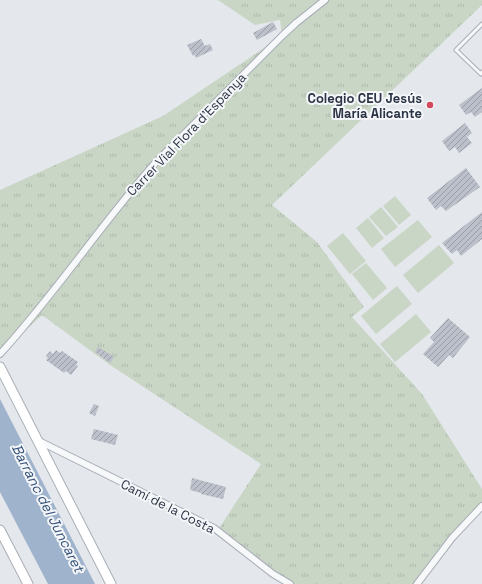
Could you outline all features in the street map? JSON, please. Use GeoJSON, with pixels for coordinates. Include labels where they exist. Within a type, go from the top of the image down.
{"type":"FeatureCollection","features":[{"type":"Feature","properties":{"kind":"main road"},"geometry":{"type":"LineString","coordinates":[[0,367],[111,584]]}},
{"type":"Feature","properties":{"kind":"main road"},"geometry":{"type":"LineString","coordinates":[[0,530],[28,584]]}},
{"type":"Feature","properties":{"kind":"street","name":"Carrer Vial Flora d'Espanya"},"geometry":{"type":"LineString","coordinates":[[0,354],[35,313],[136,184],[156,162],[282,36],[325,0]]}},
{"type":"Feature","properties":{"kind":"street","name":"Camí de la Costa"},"geometry":{"type":"LineString","coordinates":[[38,441],[214,528],[273,574],[290,584]]}},
{"type":"Feature","properties":{"kind":"street"},"geometry":{"type":"LineString","coordinates":[[417,584],[452,538],[482,506]]}},
{"type":"Feature","properties":{"kind":"lane"},"geometry":{"type":"LineString","coordinates":[[482,24],[456,50],[481,74],[482,72]]}},
{"type":"Feature","properties":{"kind":"green space"},"geometry":{"type":"Polygon","coordinates":[[[218,0],[482,0],[482,5],[272,205],[317,242],[364,307],[352,317],[422,394],[482,489],[482,504],[447,541],[413,584],[291,584],[218,530],[261,464],[110,365],[42,315],[0,354],[0,190],[163,116],[282,36],[280,20],[255,25],[218,0]]]}},
{"type":"Feature","properties":{"kind":"green space"},"geometry":{"type":"Polygon","coordinates":[[[395,196],[411,215],[399,225],[383,206],[395,196]]]}},
{"type":"Feature","properties":{"kind":"green space"},"geometry":{"type":"Polygon","coordinates":[[[381,207],[398,227],[386,236],[369,217],[381,207]]]}},
{"type":"Feature","properties":{"kind":"green space"},"geometry":{"type":"Polygon","coordinates":[[[368,218],[384,238],[372,248],[356,228],[368,218]]]}},
{"type":"Feature","properties":{"kind":"green space"},"geometry":{"type":"Polygon","coordinates":[[[418,220],[432,237],[395,267],[381,249],[418,220]]]}},
{"type":"Feature","properties":{"kind":"green space"},"geometry":{"type":"Polygon","coordinates":[[[343,233],[366,261],[350,274],[327,246],[343,233]]]}},
{"type":"Feature","properties":{"kind":"green space"},"geometry":{"type":"Polygon","coordinates":[[[439,245],[454,263],[418,293],[403,275],[439,245]]]}},
{"type":"Feature","properties":{"kind":"green space"},"geometry":{"type":"Polygon","coordinates":[[[366,263],[387,288],[373,300],[352,274],[366,263]]]}},
{"type":"Feature","properties":{"kind":"green space"},"geometry":{"type":"Polygon","coordinates":[[[397,286],[412,304],[376,334],[361,316],[397,286]]]}},
{"type":"Feature","properties":{"kind":"green space"},"geometry":{"type":"Polygon","coordinates":[[[416,314],[431,332],[395,362],[380,344],[416,314]]]}},
{"type":"Feature","properties":{"kind":"water","name":"Barranc del Juncaret"},"geometry":{"type":"Polygon","coordinates":[[[0,399],[95,584],[48,584],[0,492],[0,399]]]}},
{"type":"Feature","properties":{"kind":"building"},"geometry":{"type":"Polygon","coordinates":[[[273,22],[277,29],[257,40],[253,33],[273,22]]]}},
{"type":"Feature","properties":{"kind":"building"},"geometry":{"type":"Polygon","coordinates":[[[201,39],[205,46],[210,44],[213,50],[196,58],[195,55],[193,56],[187,45],[201,39]]]}},
{"type":"Feature","properties":{"kind":"building"},"geometry":{"type":"Polygon","coordinates":[[[482,88],[482,112],[475,117],[471,112],[466,115],[459,105],[482,88]]]}},
{"type":"Feature","properties":{"kind":"building"},"geometry":{"type":"Polygon","coordinates":[[[465,123],[472,133],[467,137],[472,143],[459,153],[455,147],[449,151],[442,141],[465,123]]]}},
{"type":"Feature","properties":{"kind":"building"},"geometry":{"type":"Polygon","coordinates":[[[466,168],[480,187],[446,211],[441,206],[436,210],[427,198],[466,168]]]}},
{"type":"Feature","properties":{"kind":"building"},"geometry":{"type":"Polygon","coordinates":[[[482,212],[482,239],[461,256],[457,250],[452,254],[442,243],[482,212]]]}},
{"type":"Feature","properties":{"kind":"building"},"geometry":{"type":"Polygon","coordinates":[[[448,318],[470,337],[453,358],[449,355],[438,367],[423,354],[434,342],[430,338],[448,318]]]}},
{"type":"Feature","properties":{"kind":"building"},"geometry":{"type":"Polygon","coordinates":[[[98,347],[114,357],[110,363],[95,352],[98,347]]]}},
{"type":"Feature","properties":{"kind":"building"},"geometry":{"type":"Polygon","coordinates":[[[56,350],[60,353],[62,351],[78,362],[76,365],[78,366],[71,375],[66,371],[64,373],[46,360],[48,358],[46,356],[50,351],[53,354],[56,350]]]}},
{"type":"Feature","properties":{"kind":"building"},"geometry":{"type":"Polygon","coordinates":[[[94,404],[99,406],[95,416],[89,413],[94,404]]]}},
{"type":"Feature","properties":{"kind":"building"},"geometry":{"type":"Polygon","coordinates":[[[94,429],[118,435],[115,445],[91,439],[94,429]]]}},
{"type":"Feature","properties":{"kind":"building"},"geometry":{"type":"Polygon","coordinates":[[[192,478],[226,487],[223,499],[190,490],[192,478]]]}},
{"type":"Feature","properties":{"kind":"place","name":"Colegio CEU Jesús María Alicante"},"geometry":{"type":"Point","coordinates":[430,105]}}]}
